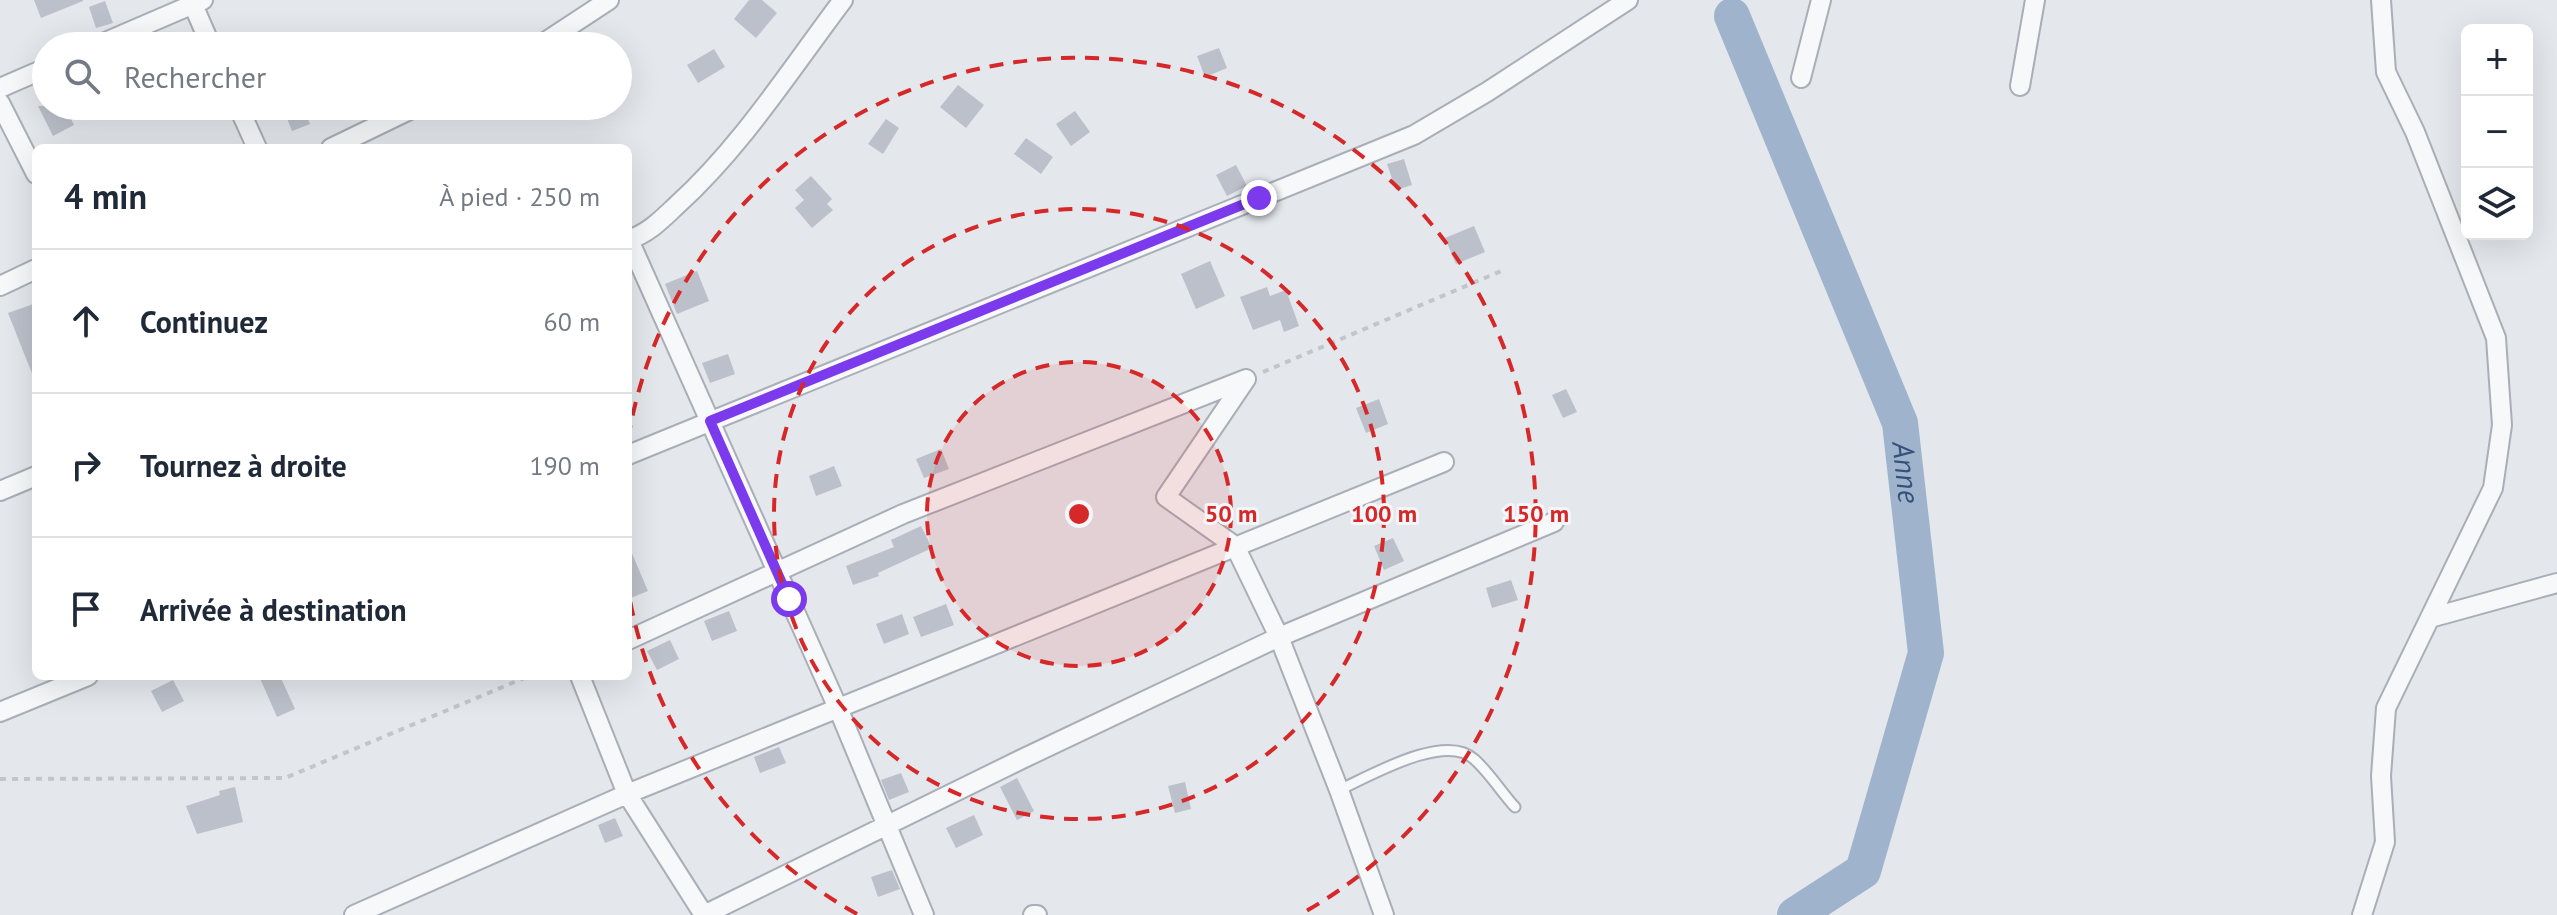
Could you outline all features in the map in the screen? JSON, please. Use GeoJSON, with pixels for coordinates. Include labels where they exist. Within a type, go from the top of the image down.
{"type":"FeatureCollection","features":[{"type":"Feature","properties":{"kind":"street"},"geometry":{"type":"LineString","coordinates":[[560,32],[609,0]]}},
{"type":"Feature","properties":{"kind":"street"},"geometry":{"type":"LineString","coordinates":[[632,239],[647,234],[705,180],[764,107],[843,0]]}},
{"type":"Feature","properties":{"kind":"street"},"geometry":{"type":"LineString","coordinates":[[632,453],[1414,135],[1487,92],[1628,0]]}},
{"type":"Feature","properties":{"kind":"street"},"geometry":{"type":"LineString","coordinates":[[1801,78],[1821,0]]}},
{"type":"Feature","properties":{"kind":"street"},"geometry":{"type":"LineString","coordinates":[[2020,86],[2035,0]]}},
{"type":"Feature","properties":{"kind":"street"},"geometry":{"type":"LineString","coordinates":[[2362,915],[2385,842],[2381,776],[2386,708],[2493,488],[2502,425],[2496,338],[2415,132],[2386,72],[2381,0]]}},
{"type":"Feature","properties":{"kind":"street"},"geometry":{"type":"LineString","coordinates":[[127,32],[195,1],[206,32]]}},
{"type":"Feature","properties":{"kind":"street"},"geometry":{"type":"LineString","coordinates":[[0,88],[32,74]]}},
{"type":"Feature","properties":{"kind":"street"},"geometry":{"type":"LineString","coordinates":[[0,103],[32,166]]}},
{"type":"Feature","properties":{"kind":"street"},"geometry":{"type":"LineString","coordinates":[[244,120],[255,144]]}},
{"type":"Feature","properties":{"kind":"street"},"geometry":{"type":"LineString","coordinates":[[339,144],[389,120]]}},
{"type":"Feature","properties":{"kind":"street"},"geometry":{"type":"LineString","coordinates":[[632,247],[838,708],[924,915]]}},
{"type":"Feature","properties":{"kind":"street"},"geometry":{"type":"LineString","coordinates":[[0,286],[32,271]]}},
{"type":"Feature","properties":{"kind":"street"},"geometry":{"type":"LineString","coordinates":[[1246,379],[1166,497],[1235,546],[1279,637],[1384,915]]}},
{"type":"Feature","properties":{"kind":"street"},"geometry":{"type":"LineString","coordinates":[[632,638],[903,514],[1246,379]]}},
{"type":"Feature","properties":{"kind":"street"},"geometry":{"type":"LineString","coordinates":[[354,915],[627,794],[1444,462]]}},
{"type":"Feature","properties":{"kind":"street"},"geometry":{"type":"LineString","coordinates":[[0,491],[32,478]]}},
{"type":"Feature","properties":{"kind":"street"},"geometry":{"type":"LineString","coordinates":[[582,680],[627,794],[704,915],[1279,637],[1554,522]]}},
{"type":"Feature","properties":{"kind":"street"},"geometry":{"type":"LineString","coordinates":[[2430,618],[2557,583]]}},
{"type":"Feature","properties":{"kind":"street"},"geometry":{"type":"LineString","coordinates":[[0,712],[78,680]]}},
{"type":"Feature","properties":{"kind":"lane"},"geometry":{"type":"LineString","coordinates":[[1339,790],[1400,762],[1435,751],[1455,749],[1473,758],[1515,807]]}},
{"type":"Feature","properties":{"kind":"path"},"geometry":{"type":"LineString","coordinates":[[1246,379],[1506,269]]}},
{"type":"Feature","properties":{"kind":"path"},"geometry":{"type":"LineString","coordinates":[[0,779],[285,778],[519,680]]}},
{"type":"Feature","properties":{"kind":"building"},"geometry":{"type":"Polygon","coordinates":[[[34,0],[83,0],[83,1],[41,18],[34,0]]]}},
{"type":"Feature","properties":{"kind":"building"},"geometry":{"type":"Polygon","coordinates":[[[749,0],[762,0],[777,13],[756,38],[734,19],[749,0]]]}},
{"type":"Feature","properties":{"kind":"building"},"geometry":{"type":"Polygon","coordinates":[[[105,1],[113,23],[96,28],[89,7],[105,1]]]}},
{"type":"Feature","properties":{"kind":"building"},"geometry":{"type":"Polygon","coordinates":[[[1219,48],[1227,68],[1205,77],[1197,56],[1219,48]]]}},
{"type":"Feature","properties":{"kind":"building"},"geometry":{"type":"Polygon","coordinates":[[[714,49],[725,67],[698,83],[687,65],[714,49]]]}},
{"type":"Feature","properties":{"kind":"building"},"geometry":{"type":"Polygon","coordinates":[[[958,85],[984,105],[966,128],[940,107],[958,85]]]}},
{"type":"Feature","properties":{"kind":"building"},"geometry":{"type":"Polygon","coordinates":[[[1075,111],[1090,132],[1071,146],[1056,124],[1075,111]]]}},
{"type":"Feature","properties":{"kind":"building"},"geometry":{"type":"Polygon","coordinates":[[[886,119],[899,128],[883,154],[868,144],[886,119]]]}},
{"type":"Feature","properties":{"kind":"building"},"geometry":{"type":"Polygon","coordinates":[[[45,120],[72,120],[74,125],[53,136],[45,120]]]}},
{"type":"Feature","properties":{"kind":"building"},"geometry":{"type":"Polygon","coordinates":[[[288,120],[308,120],[310,124],[292,131],[288,120]]]}},
{"type":"Feature","properties":{"kind":"building"},"geometry":{"type":"Polygon","coordinates":[[[1026,138],[1053,157],[1041,174],[1014,154],[1026,138]]]}},
{"type":"Feature","properties":{"kind":"building"},"geometry":{"type":"Polygon","coordinates":[[[1404,159],[1412,185],[1396,190],[1387,164],[1404,159]]]}},
{"type":"Feature","properties":{"kind":"building"},"geometry":{"type":"Polygon","coordinates":[[[1236,165],[1247,186],[1227,196],[1216,175],[1236,165]]]}},
{"type":"Feature","properties":{"kind":"building"},"geometry":{"type":"Polygon","coordinates":[[[811,176],[832,199],[827,204],[833,210],[812,228],[795,208],[804,200],[795,190],[811,176]]]}},
{"type":"Feature","properties":{"kind":"building"},"geometry":{"type":"Polygon","coordinates":[[[1474,226],[1485,252],[1456,264],[1445,238],[1474,226]]]}},
{"type":"Feature","properties":{"kind":"building"},"geometry":{"type":"Polygon","coordinates":[[[1210,261],[1225,296],[1196,309],[1181,274],[1210,261]]]}},
{"type":"Feature","properties":{"kind":"building"},"geometry":{"type":"Polygon","coordinates":[[[697,271],[709,301],[677,314],[665,284],[697,271]]]}},
{"type":"Feature","properties":{"kind":"building"},"geometry":{"type":"Polygon","coordinates":[[[1267,287],[1270,296],[1286,290],[1299,326],[1284,332],[1280,320],[1253,330],[1240,297],[1267,287]]]}},
{"type":"Feature","properties":{"kind":"building"},"geometry":{"type":"Polygon","coordinates":[[[32,304],[32,373],[8,313],[32,304]]]}},
{"type":"Feature","properties":{"kind":"building"},"geometry":{"type":"Polygon","coordinates":[[[728,354],[735,374],[710,383],[702,363],[728,354]]]}},
{"type":"Feature","properties":{"kind":"building"},"geometry":{"type":"Polygon","coordinates":[[[1566,389],[1577,412],[1563,418],[1552,395],[1566,389]]]}},
{"type":"Feature","properties":{"kind":"building"},"geometry":{"type":"Polygon","coordinates":[[[1379,399],[1388,424],[1366,433],[1356,408],[1379,399]]]}},
{"type":"Feature","properties":{"kind":"building"},"geometry":{"type":"Polygon","coordinates":[[[941,449],[949,469],[924,478],[916,459],[941,449]]]}},
{"type":"Feature","properties":{"kind":"building"},"geometry":{"type":"Polygon","coordinates":[[[834,466],[842,486],[816,496],[809,476],[834,466]]]}},
{"type":"Feature","properties":{"kind":"building"},"geometry":{"type":"Polygon","coordinates":[[[921,526],[932,548],[878,573],[879,576],[853,585],[846,566],[894,547],[891,540],[921,526]]]}},
{"type":"Feature","properties":{"kind":"building"},"geometry":{"type":"Polygon","coordinates":[[[1393,538],[1404,561],[1384,570],[1374,546],[1393,538]]]}},
{"type":"Feature","properties":{"kind":"building"},"geometry":{"type":"Polygon","coordinates":[[[632,553],[648,591],[632,597],[632,553]]]}},
{"type":"Feature","properties":{"kind":"building"},"geometry":{"type":"Polygon","coordinates":[[[1511,580],[1518,600],[1492,608],[1486,588],[1511,580]]]}},
{"type":"Feature","properties":{"kind":"building"},"geometry":{"type":"Polygon","coordinates":[[[946,604],[954,625],[921,637],[913,617],[946,604]]]}},
{"type":"Feature","properties":{"kind":"building"},"geometry":{"type":"Polygon","coordinates":[[[729,611],[737,631],[712,641],[704,621],[729,611]]]}},
{"type":"Feature","properties":{"kind":"building"},"geometry":{"type":"Polygon","coordinates":[[[902,614],[909,634],[884,644],[876,624],[902,614]]]}},
{"type":"Feature","properties":{"kind":"building"},"geometry":{"type":"Polygon","coordinates":[[[670,640],[679,659],[657,670],[647,651],[670,640]]]}},
{"type":"Feature","properties":{"kind":"building"},"geometry":{"type":"Polygon","coordinates":[[[173,680],[184,701],[162,712],[151,691],[173,680]]]}},
{"type":"Feature","properties":{"kind":"building"},"geometry":{"type":"Polygon","coordinates":[[[261,680],[282,680],[295,709],[277,717],[261,680]]]}},
{"type":"Feature","properties":{"kind":"building"},"geometry":{"type":"Polygon","coordinates":[[[779,747],[786,763],[760,773],[754,757],[779,747]]]}},
{"type":"Feature","properties":{"kind":"building"},"geometry":{"type":"Polygon","coordinates":[[[901,773],[909,792],[889,800],[881,780],[901,773]]]}},
{"type":"Feature","properties":{"kind":"building"},"geometry":{"type":"Polygon","coordinates":[[[1017,778],[1034,811],[1017,820],[1000,787],[1017,778]]]}},
{"type":"Feature","properties":{"kind":"building"},"geometry":{"type":"Polygon","coordinates":[[[1185,782],[1191,809],[1175,813],[1168,786],[1185,782]]]}},
{"type":"Feature","properties":{"kind":"building"},"geometry":{"type":"Polygon","coordinates":[[[235,787],[243,822],[197,834],[186,806],[235,787]]]}},
{"type":"Feature","properties":{"kind":"building"},"geometry":{"type":"Polygon","coordinates":[[[974,815],[983,835],[956,848],[946,828],[974,815]]]}},
{"type":"Feature","properties":{"kind":"building"},"geometry":{"type":"Polygon","coordinates":[[[615,818],[623,836],[605,843],[598,825],[615,818]]]}},
{"type":"Feature","properties":{"kind":"building"},"geometry":{"type":"Polygon","coordinates":[[[892,870],[900,889],[878,897],[871,877],[892,870]]]}},
{"type":"Feature","properties":{"kind":"waterway","name":"Anne"},"geometry":{"type":"LineString","coordinates":[[1732,16],[1900,423],[1926,653],[1863,871],[1795,915]]}},
{"type":"Feature","properties":{"kind":"route"},"geometry":{"type":"LineString","coordinates":[[789,599],[710,421],[1259,198]]}}]}
